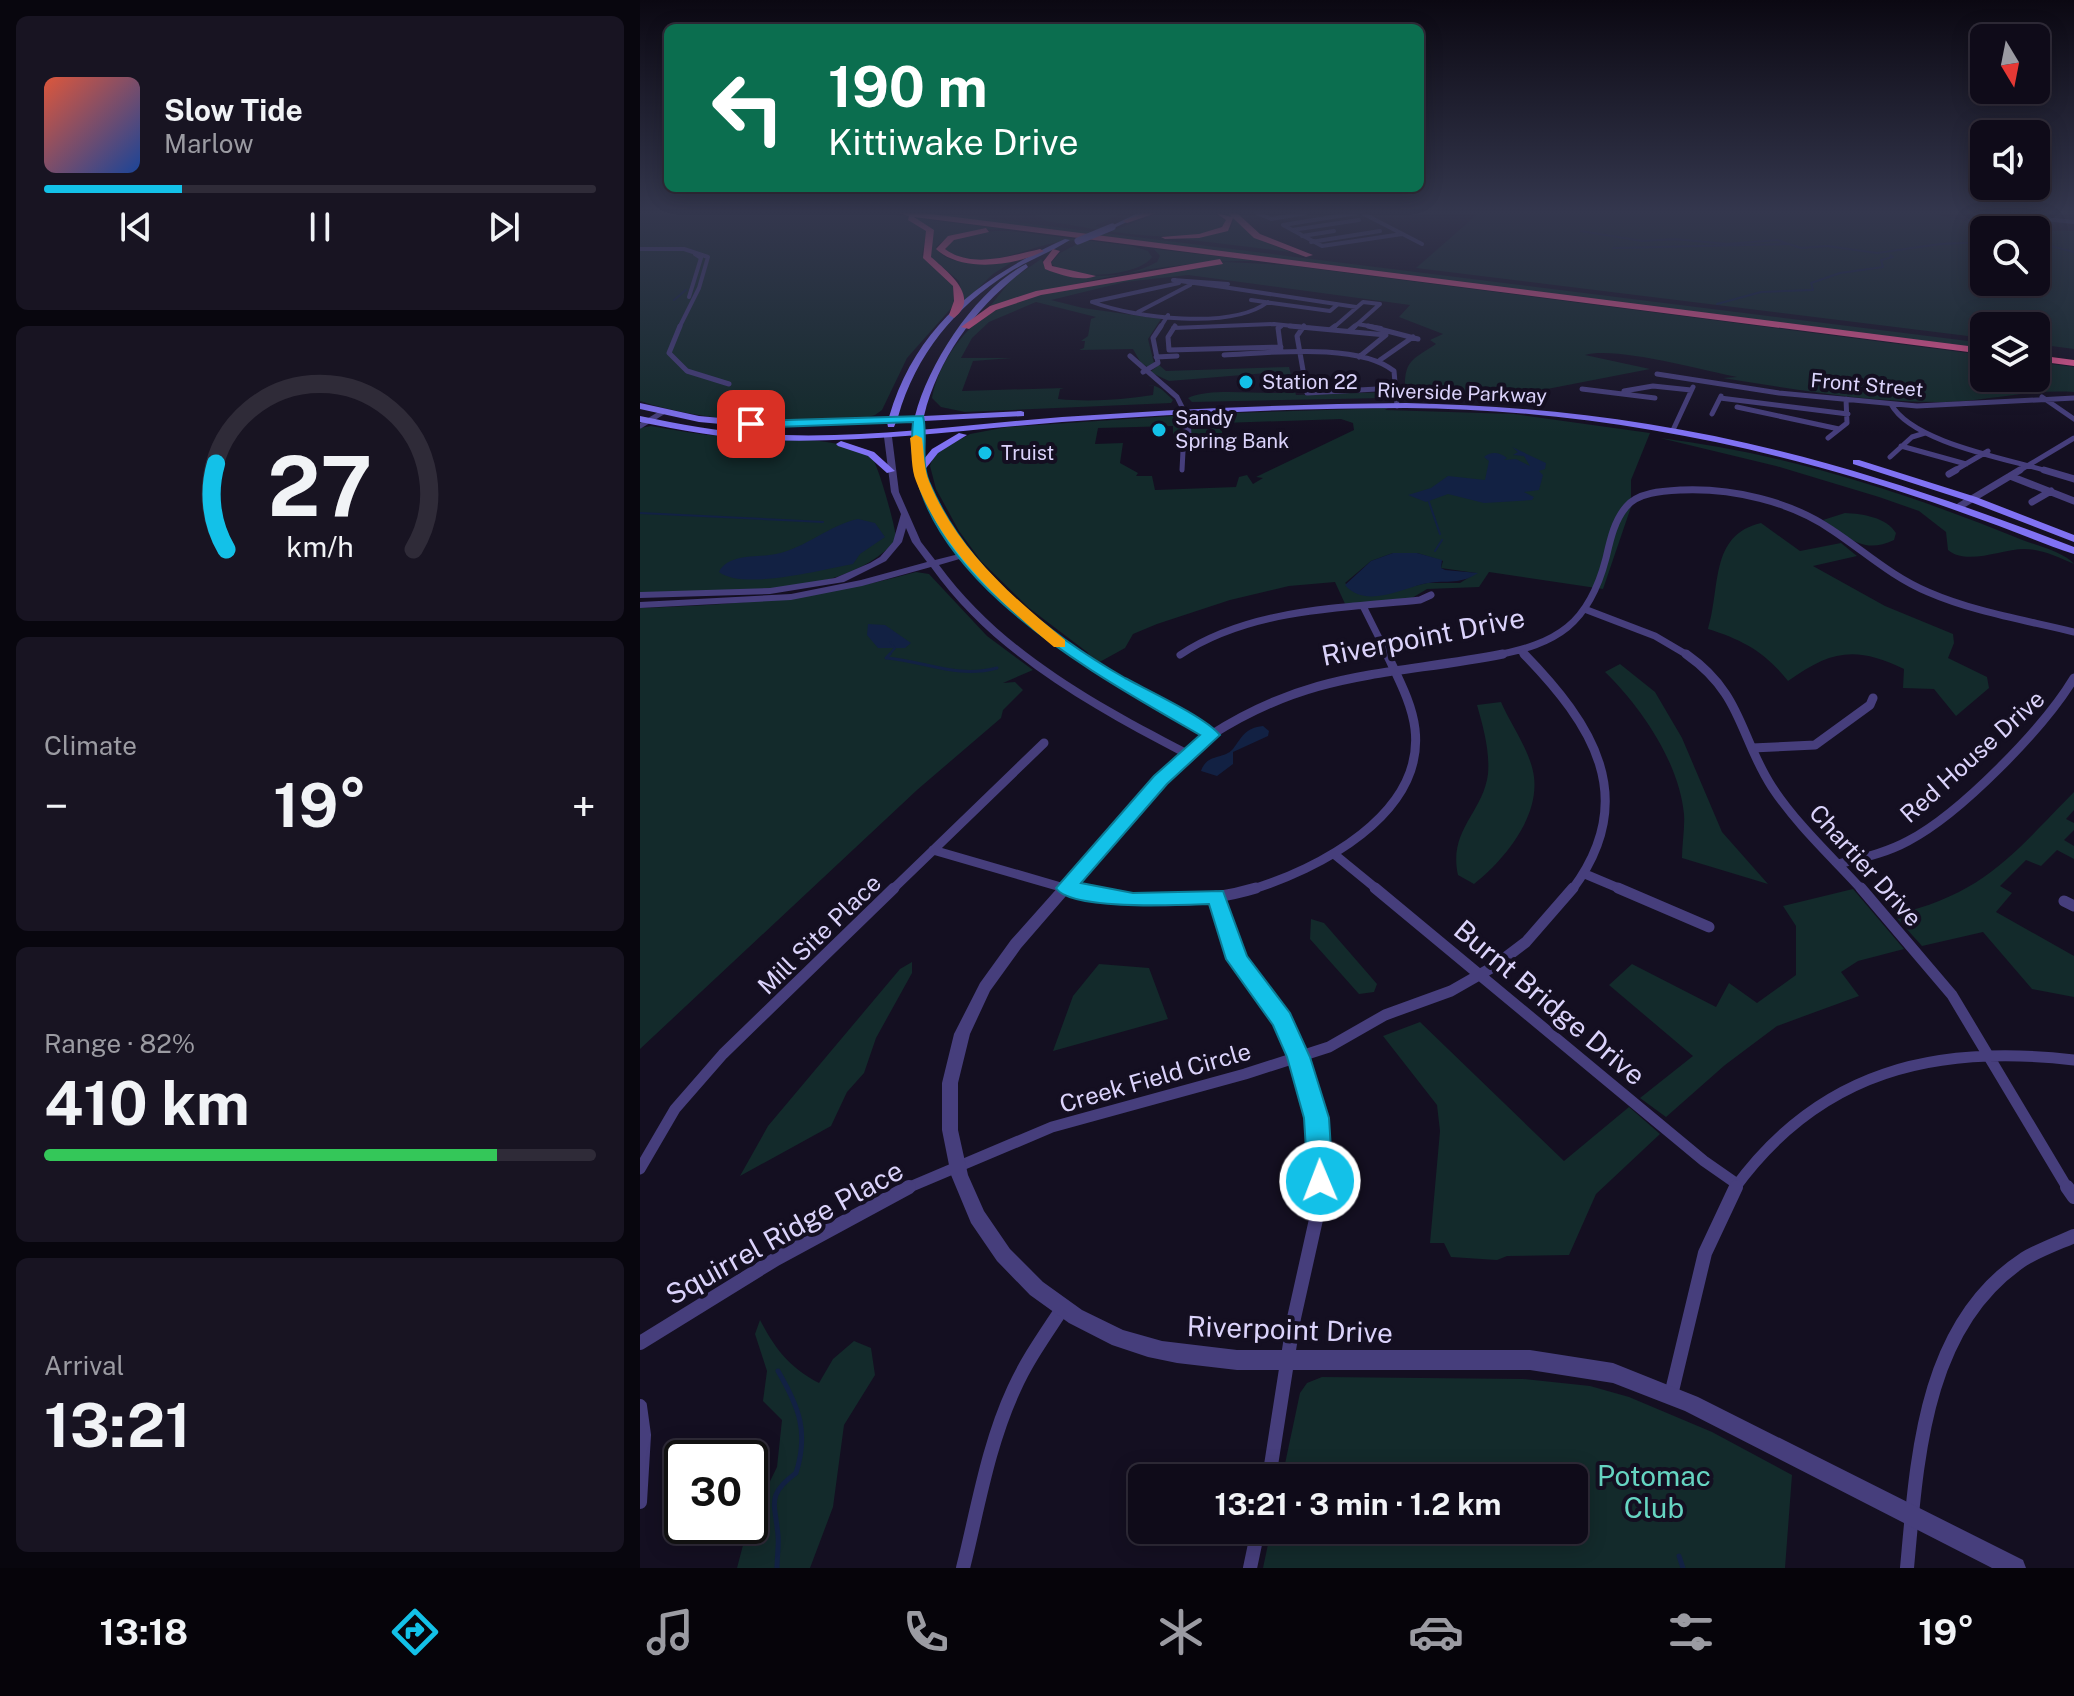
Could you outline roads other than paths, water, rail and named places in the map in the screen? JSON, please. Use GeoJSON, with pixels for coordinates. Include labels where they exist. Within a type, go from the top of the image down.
{"type":"FeatureCollection","features":[{"type":"Feature","properties":{"kind":"highway"},"geometry":{"type":"LineString","coordinates":[[954,315],[959,301],[957,286]]}},
{"type":"Feature","properties":{"kind":"highway"},"geometry":{"type":"LineString","coordinates":[[966,327],[993,308],[1025,297],[1079,286]]}},
{"type":"Feature","properties":{"kind":"highway"},"geometry":{"type":"LineString","coordinates":[[1474,286],[1970,349]]}},
{"type":"Feature","properties":{"kind":"highway"},"geometry":{"type":"LineString","coordinates":[[1539,286],[1970,340]]}},
{"type":"Feature","properties":{"kind":"highway"},"geometry":{"type":"LineString","coordinates":[[2050,350],[2074,353]]}},
{"type":"Feature","properties":{"kind":"highway"},"geometry":{"type":"LineString","coordinates":[[2050,360],[2074,363]]}},
{"type":"Feature","properties":{"kind":"main road"},"geometry":{"type":"LineString","coordinates":[[888,437],[896,404],[921,349],[984,286]]}},
{"type":"Feature","properties":{"kind":"main road"},"geometry":{"type":"LineString","coordinates":[[916,436],[925,397],[936,369],[966,327],[1004,286]]}},
{"type":"Feature","properties":{"kind":"main road"},"geometry":{"type":"LineString","coordinates":[[925,397],[942,409],[981,415]]}},
{"type":"Feature","properties":{"kind":"main road","name":"Riverside Parkway"},"geometry":{"type":"LineString","coordinates":[[640,406],[751,424],[1396,403],[1514,410],[1674,426],[1815,451],[1972,499],[2074,539]]}},
{"type":"Feature","properties":{"kind":"main road"},"geometry":{"type":"LineString","coordinates":[[842,423],[872,417],[896,404]]}},
{"type":"Feature","properties":{"kind":"main road","name":"Riverside Parkway"},"geometry":{"type":"LineString","coordinates":[[642,421],[712,432],[797,438],[888,437],[1012,423],[1184,410]]}},
{"type":"Feature","properties":{"kind":"main road"},"geometry":{"type":"LineString","coordinates":[[920,470],[935,451],[948,441],[1012,423]]}},
{"type":"Feature","properties":{"kind":"main road","name":"Riverside Parkway"},"geometry":{"type":"LineString","coordinates":[[1674,426],[1822,462],[1960,506],[2074,551]]}},
{"type":"Feature","properties":{"kind":"main road"},"geometry":{"type":"LineString","coordinates":[[797,438],[861,449],[890,471]]}},
{"type":"Feature","properties":{"kind":"street"},"geometry":{"type":"LineString","coordinates":[[672,347],[694,369],[729,384],[687,371],[673,360],[669,349],[690,303],[694,286]]}},
{"type":"Feature","properties":{"kind":"street"},"geometry":{"type":"LineString","coordinates":[[1164,286],[1092,302],[1138,312],[1231,317],[1252,314],[1268,302]]}},
{"type":"Feature","properties":{"kind":"street"},"geometry":{"type":"LineString","coordinates":[[1138,312],[1188,286]]}},
{"type":"Feature","properties":{"kind":"street"},"geometry":{"type":"LineString","coordinates":[[1199,286],[1356,307]]}},
{"type":"Feature","properties":{"kind":"street"},"geometry":{"type":"LineString","coordinates":[[1221,289],[1225,286]]}},
{"type":"Feature","properties":{"kind":"street"},"geometry":{"type":"LineString","coordinates":[[1231,317],[1259,294]]}},
{"type":"Feature","properties":{"kind":"street"},"geometry":{"type":"LineString","coordinates":[[1251,300],[1330,311],[1337,305]]}},
{"type":"Feature","properties":{"kind":"street"},"geometry":{"type":"LineString","coordinates":[[1331,329],[1363,302],[1380,304],[1349,331]]}},
{"type":"Feature","properties":{"kind":"street"},"geometry":{"type":"LineString","coordinates":[[1143,372],[1156,366],[1153,338],[1168,315]]}},
{"type":"Feature","properties":{"kind":"street"},"geometry":{"type":"LineString","coordinates":[[1357,324],[1416,338],[1380,360]]}},
{"type":"Feature","properties":{"kind":"street"},"geometry":{"type":"LineString","coordinates":[[1359,357],[1386,335],[1304,326],[1175,325],[1168,342],[1169,350],[1281,350],[1380,360],[1393,368],[1396,403]]}},
{"type":"Feature","properties":{"kind":"street"},"geometry":{"type":"LineString","coordinates":[[1281,350],[1278,328],[1282,325]]}},
{"type":"Feature","properties":{"kind":"street"},"geometry":{"type":"LineString","coordinates":[[1304,326],[1297,336],[1307,393],[1394,388]]}},
{"type":"Feature","properties":{"kind":"street"},"geometry":{"type":"LineString","coordinates":[[1156,357],[1281,350]]}},
{"type":"Feature","properties":{"kind":"street"},"geometry":{"type":"LineString","coordinates":[[1130,356],[1143,372],[1179,396],[1184,410],[1182,470]]}},
{"type":"Feature","properties":{"kind":"street","name":"Front Street"},"geometry":{"type":"LineString","coordinates":[[1657,374],[1891,404],[1944,407],[2042,397],[2074,398]]}},
{"type":"Feature","properties":{"kind":"street"},"geometry":{"type":"LineString","coordinates":[[1674,426],[1697,380]]}},
{"type":"Feature","properties":{"kind":"street"},"geometry":{"type":"LineString","coordinates":[[1712,414],[1725,385]]}},
{"type":"Feature","properties":{"kind":"street"},"geometry":{"type":"LineString","coordinates":[[1622,393],[1663,386],[1691,390]]}},
{"type":"Feature","properties":{"kind":"street"},"geometry":{"type":"LineString","coordinates":[[1651,405],[1663,386]]}},
{"type":"Feature","properties":{"kind":"street"},"geometry":{"type":"LineString","coordinates":[[1582,389],[1655,398]]}},
{"type":"Feature","properties":{"kind":"street"},"geometry":{"type":"LineString","coordinates":[[2042,397],[2074,419]]}},
{"type":"Feature","properties":{"kind":"street"},"geometry":{"type":"LineString","coordinates":[[1828,438],[1847,423],[1846,399]]}},
{"type":"Feature","properties":{"kind":"street"},"geometry":{"type":"LineString","coordinates":[[1719,401],[1848,414]]}},
{"type":"Feature","properties":{"kind":"street"},"geometry":{"type":"LineString","coordinates":[[1719,401],[1839,429]]}},
{"type":"Feature","properties":{"kind":"street"},"geometry":{"type":"LineString","coordinates":[[1891,404],[1898,417],[1925,433],[2031,463],[2074,479]]}},
{"type":"Feature","properties":{"kind":"street"},"geometry":{"type":"LineString","coordinates":[[642,421],[663,412]]}},
{"type":"Feature","properties":{"kind":"street"},"geometry":{"type":"LineString","coordinates":[[1890,457],[1912,437],[1925,433]]}},
{"type":"Feature","properties":{"kind":"street"},"geometry":{"type":"LineString","coordinates":[[916,436],[920,470],[929,496],[963,551],[1007,600],[1104,675],[1211,735]]}},
{"type":"Feature","properties":{"kind":"street"},"geometry":{"type":"LineString","coordinates":[[888,437],[890,471],[904,516],[930,561],[972,609],[1020,652],[1086,698],[1187,754]]}},
{"type":"Feature","properties":{"kind":"street"},"geometry":{"type":"LineString","coordinates":[[1960,506],[2074,438]]}},
{"type":"Feature","properties":{"kind":"street"},"geometry":{"type":"LineString","coordinates":[[1901,446],[1966,464]]}},
{"type":"Feature","properties":{"kind":"street"},"geometry":{"type":"LineString","coordinates":[[1949,474],[1988,451]]}},
{"type":"Feature","properties":{"kind":"street"},"geometry":{"type":"LineString","coordinates":[[2064,475],[2074,469]]}},
{"type":"Feature","properties":{"kind":"street"},"geometry":{"type":"LineString","coordinates":[[2010,476],[2074,501]]}},
{"type":"Feature","properties":{"kind":"street"},"geometry":{"type":"LineString","coordinates":[[1587,610],[1627,505],[1656,492],[1690,490],[1786,506],[1822,523],[1879,567],[1919,588],[1977,609],[2074,632]]}},
{"type":"Feature","properties":{"kind":"street"},"geometry":{"type":"LineString","coordinates":[[2032,502],[2051,491]]}},
{"type":"Feature","properties":{"kind":"street"},"geometry":{"type":"LineString","coordinates":[[838,580],[871,567],[894,550],[902,532],[904,516]]}},
{"type":"Feature","properties":{"kind":"street"},"geometry":{"type":"LineString","coordinates":[[640,605],[791,597],[963,551]]}},
{"type":"Feature","properties":{"kind":"street"},"geometry":{"type":"LineString","coordinates":[[640,595],[770,591],[930,561]]}},
{"type":"Feature","properties":{"kind":"street"},"geometry":{"type":"LineString","coordinates":[[1180,655],[1195,645],[1261,623],[1420,600],[1431,595]]}},
{"type":"Feature","properties":{"kind":"street"},"geometry":{"type":"LineString","coordinates":[[933,850],[1066,888],[1133,900],[1216,896],[1278,881],[1334,854],[1364,833],[1391,805],[1414,758],[1411,715],[1363,606]]}},
{"type":"Feature","properties":{"kind":"street","name":"Riverpoint Drive"},"geometry":{"type":"LineString","coordinates":[[1587,610],[1563,632],[1520,650],[1391,669],[1299,690],[1258,707],[1211,735],[1187,754],[1003,960],[973,1008],[962,1035],[949,1090],[948,1119],[955,1167],[979,1224],[1019,1276],[1062,1309],[1110,1334],[1152,1348],[1206,1358],[1530,1360],[1613,1373],[1671,1395],[2015,1568]]}},
{"type":"Feature","properties":{"kind":"street","name":"Chartier Drive"},"geometry":{"type":"LineString","coordinates":[[1587,610],[1655,636],[1701,666],[1735,705],[1752,748],[1781,799],[1950,993],[1989,1053],[2030,1135],[2074,1197]]}},
{"type":"Feature","properties":{"kind":"street","name":"Creek Field Circle"},"geometry":{"type":"LineString","coordinates":[[955,1167],[1058,1124],[1299,1057],[1343,1041],[1398,1009],[1460,987],[1554,914],[1585,874],[1604,819],[1601,764],[1578,715],[1520,650]]}},
{"type":"Feature","properties":{"kind":"street","name":"Red House Drive"},"geometry":{"type":"LineString","coordinates":[[1838,864],[1896,847],[1926,830],[2052,713],[2074,678]]}},
{"type":"Feature","properties":{"kind":"street"},"geometry":{"type":"LineString","coordinates":[[1752,748],[1815,745],[1870,705],[1873,698]]}},
{"type":"Feature","properties":{"kind":"street","name":"Mill Site Place"},"geometry":{"type":"LineString","coordinates":[[640,1169],[657,1137],[692,1087],[1044,743]]}},
{"type":"Feature","properties":{"kind":"street","name":"Burnt Bridge Drive"},"geometry":{"type":"LineString","coordinates":[[1334,854],[1704,1161],[1737,1184]]}},
{"type":"Feature","properties":{"kind":"street"},"geometry":{"type":"LineString","coordinates":[[1585,874],[1709,927]]}},
{"type":"Feature","properties":{"kind":"street"},"geometry":{"type":"LineString","coordinates":[[1216,896],[1237,959],[1282,1020],[1299,1057],[1317,1118],[1320,1181],[1271,1464]]}},
{"type":"Feature","properties":{"kind":"street"},"geometry":{"type":"LineString","coordinates":[[1671,1395],[1711,1235],[1737,1184],[1757,1160],[1800,1120],[1840,1091],[1898,1066],[1989,1053],[2074,1060]]}},
{"type":"Feature","properties":{"kind":"street","name":"Squirrel Ridge Place"},"geometry":{"type":"LineString","coordinates":[[640,1343],[835,1225],[955,1167]]}},
{"type":"Feature","properties":{"kind":"street"},"geometry":{"type":"LineString","coordinates":[[1907,1568],[1922,1426],[1932,1385],[1947,1349],[1965,1318],[2004,1276],[2041,1250],[2074,1236]]}},
{"type":"Feature","properties":{"kind":"street"},"geometry":{"type":"LineString","coordinates":[[963,1568],[997,1433],[1010,1398],[1028,1360],[1062,1309]]}},
{"type":"Feature","properties":{"kind":"street"},"geometry":{"type":"LineString","coordinates":[[640,1406],[644,1435],[640,1502]]}},
{"type":"Feature","properties":{"kind":"street"},"geometry":{"type":"LineString","coordinates":[[1250,1568],[1255,1544]]}},
{"type":"Feature","properties":{"kind":"water"},"geometry":{"type":"Polygon","coordinates":[[[1512,447],[1546,463],[1545,469],[1539,471],[1543,475],[1539,490],[1524,492],[1534,497],[1532,500],[1484,503],[1448,494],[1426,502],[1408,495],[1431,488],[1448,476],[1485,480],[1489,461],[1484,457],[1492,453],[1507,458],[1504,460],[1516,459],[1530,466],[1524,456],[1513,455],[1518,452],[1512,447]]]}},
{"type":"Feature","properties":{"kind":"water"},"geometry":{"type":"Polygon","coordinates":[[[858,519],[875,523],[885,537],[860,554],[853,564],[765,579],[731,577],[719,572],[729,562],[787,551],[858,519]]]}},
{"type":"Feature","properties":{"kind":"water"},"geometry":{"type":"Polygon","coordinates":[[[1393,553],[1417,553],[1442,560],[1441,568],[1445,570],[1478,573],[1464,580],[1423,584],[1372,596],[1353,592],[1345,585],[1371,561],[1393,553]]]}},
{"type":"Feature","properties":{"kind":"water"},"geometry":{"type":"Polygon","coordinates":[[[868,624],[885,625],[911,643],[905,648],[878,648],[867,635],[868,624]]]}},
{"type":"Feature","properties":{"kind":"water"},"geometry":{"type":"Polygon","coordinates":[[[1263,726],[1269,731],[1268,736],[1233,752],[1233,764],[1217,776],[1201,771],[1211,759],[1233,749],[1248,731],[1263,726]]]}},
{"type":"Feature","properties":{"kind":"waterway"},"geometry":{"type":"LineString","coordinates":[[1717,304],[1761,292],[1813,290],[1812,286]]}},
{"type":"Feature","properties":{"kind":"waterway"},"geometry":{"type":"LineString","coordinates":[[674,300],[686,290]]}},
{"type":"Feature","properties":{"kind":"waterway"},"geometry":{"type":"LineString","coordinates":[[1429,502],[1440,534]]}},
{"type":"Feature","properties":{"kind":"waterway"},"geometry":{"type":"LineString","coordinates":[[640,513],[823,522]]}},
{"type":"Feature","properties":{"kind":"waterway"},"geometry":{"type":"LineString","coordinates":[[1435,551],[1442,540]]}},
{"type":"Feature","properties":{"kind":"waterway"},"geometry":{"type":"LineString","coordinates":[[888,656],[895,648],[890,642]]}},
{"type":"Feature","properties":{"kind":"waterway"},"geometry":{"type":"LineString","coordinates":[[888,656],[886,658],[968,672],[997,668]]}},
{"type":"Feature","properties":{"kind":"waterway"},"geometry":{"type":"LineString","coordinates":[[777,1568],[776,1494],[796,1473],[802,1445],[800,1420],[792,1396],[778,1371]]}},
{"type":"Feature","properties":{"kind":"waterway"},"geometry":{"type":"LineString","coordinates":[[1679,1556],[1683,1568]]}},
{"type":"Feature","properties":{"kind":"place","name":"Station 22"},"geometry":{"type":"Point","coordinates":[1246,382]}},
{"type":"Feature","properties":{"kind":"place","name":"Sandy Spring Bank"},"geometry":{"type":"Point","coordinates":[1159,430]}},
{"type":"Feature","properties":{"kind":"place","name":"Truist"},"geometry":{"type":"Point","coordinates":[985,453]}},
{"type":"Feature","properties":{"kind":"park label","name":"Potomac Club"},"geometry":{"type":"Point","coordinates":[1654,1491]}}]}
